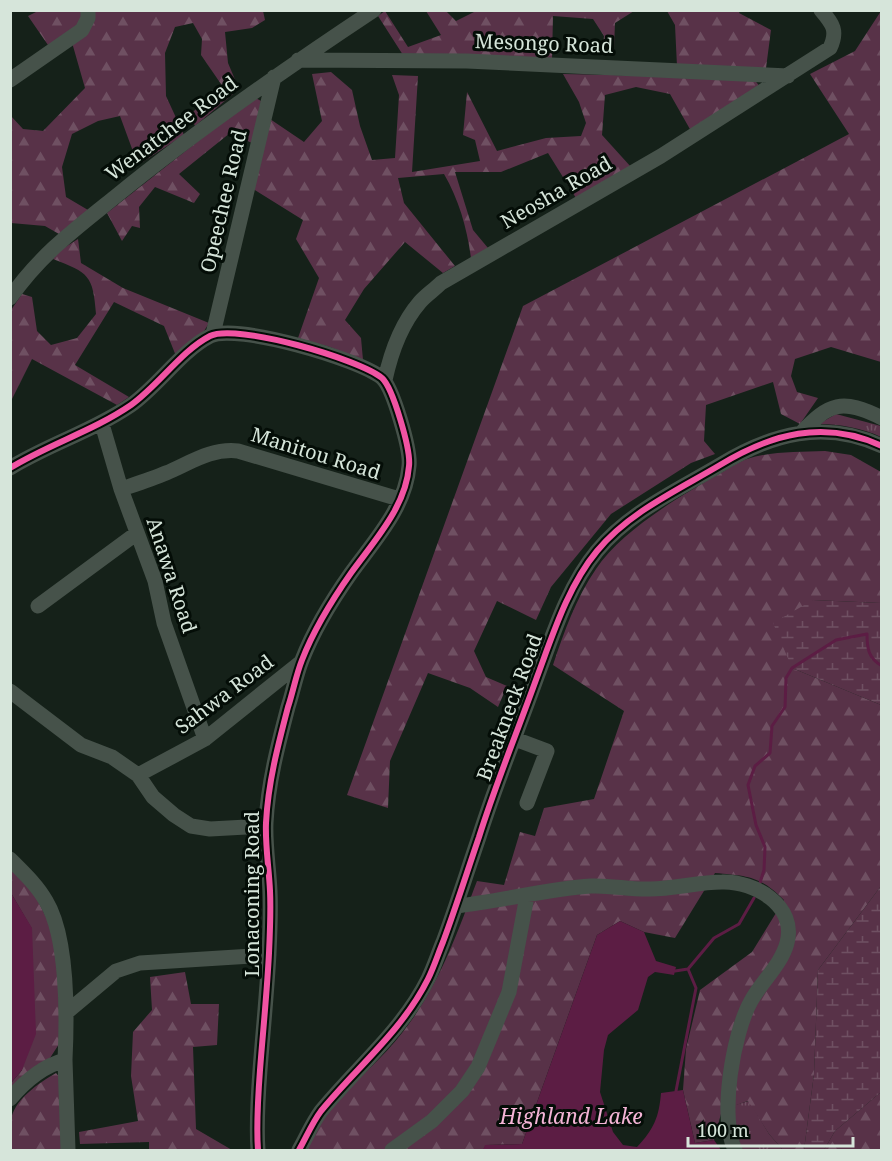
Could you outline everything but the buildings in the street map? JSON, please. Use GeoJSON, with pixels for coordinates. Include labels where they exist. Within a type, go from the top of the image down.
{"type":"FeatureCollection","features":[{"type":"Feature","properties":{"kind":"street"},"geometry":{"type":"LineString","coordinates":[[10,80],[82,30],[88,18],[88,10]]}},
{"type":"Feature","properties":{"kind":"street","name":"Wenatchee Road"},"geometry":{"type":"LineString","coordinates":[[10,298],[26,275],[48,251],[137,179],[274,76],[374,10]]}},
{"type":"Feature","properties":{"kind":"street"},"geometry":{"type":"LineString","coordinates":[[788,76],[830,48],[835,37],[833,27],[821,10]]}},
{"type":"Feature","properties":{"kind":"street","name":"Mesongo Road"},"geometry":{"type":"LineString","coordinates":[[298,60],[479,61],[788,76]]}},
{"type":"Feature","properties":{"kind":"street","name":"Opeechee Road"},"geometry":{"type":"LineString","coordinates":[[213,334],[274,76]]}},
{"type":"Feature","properties":{"kind":"street","name":"Neosha Road"},"geometry":{"type":"LineString","coordinates":[[384,380],[391,351],[405,326],[420,303],[441,283],[661,156],[788,76]]}},
{"type":"Feature","properties":{"kind":"street"},"geometry":{"type":"LineString","coordinates":[[10,468],[26,458],[102,424],[150,391],[189,352],[213,334],[249,336],[334,355],[362,366],[384,380]]}},
{"type":"Feature","properties":{"kind":"street","name":"Lonaconing Road"},"geometry":{"type":"LineString","coordinates":[[258,1150],[257,1110],[269,955],[271,895],[266,826],[269,785],[301,662],[320,622],[349,576],[389,521],[406,482],[410,463],[402,425],[384,380]]}},
{"type":"Feature","properties":{"kind":"street"},"geometry":{"type":"LineString","coordinates":[[801,433],[819,414],[835,406],[852,406],[882,418]]}},
{"type":"Feature","properties":{"kind":"street","name":"Anawa Road"},"geometry":{"type":"LineString","coordinates":[[102,424],[121,489],[155,581],[164,623],[205,739]]}},
{"type":"Feature","properties":{"kind":"street","name":"Breakneck Road"},"geometry":{"type":"LineString","coordinates":[[299,1150],[320,1113],[407,1016],[429,978],[457,906],[479,837],[556,625],[578,579],[597,550],[630,518],[765,441],[816,431],[868,440],[882,446]]}},
{"type":"Feature","properties":{"kind":"street","name":"Manitou Road"},"geometry":{"type":"LineString","coordinates":[[121,489],[224,449],[238,451],[399,499]]}},
{"type":"Feature","properties":{"kind":"street"},"geometry":{"type":"LineString","coordinates":[[38,606],[137,533]]}},
{"type":"Feature","properties":{"kind":"street","name":"Sahwa Road"},"geometry":{"type":"LineString","coordinates":[[138,775],[205,739],[301,662]]}},
{"type":"Feature","properties":{"kind":"street"},"geometry":{"type":"LineString","coordinates":[[10,691],[81,745],[112,757],[138,775],[153,797],[191,826],[210,829],[266,826]]}},
{"type":"Feature","properties":{"kind":"street"},"geometry":{"type":"LineString","coordinates":[[515,739],[547,751],[527,803]]}},
{"type":"Feature","properties":{"kind":"street"},"geometry":{"type":"LineString","coordinates":[[10,859],[31,880],[47,903],[58,928],[67,1011],[65,1060],[68,1150]]}},
{"type":"Feature","properties":{"kind":"street"},"geometry":{"type":"LineString","coordinates":[[457,906],[593,885],[651,889],[722,882],[743,883],[764,893],[779,906],[789,922],[787,943],[780,960],[750,1002],[739,1028],[728,1102],[728,1126],[735,1150]]}},
{"type":"Feature","properties":{"kind":"street"},"geometry":{"type":"LineString","coordinates":[[392,1150],[432,1121],[462,1091],[478,1067],[509,992],[527,896]]}},
{"type":"Feature","properties":{"kind":"street"},"geometry":{"type":"LineString","coordinates":[[67,1011],[116,971],[140,963],[269,955]]}},
{"type":"Feature","properties":{"kind":"street"},"geometry":{"type":"LineString","coordinates":[[10,1098],[35,1075],[53,1063],[65,1060]]}},
{"type":"Feature","properties":{"kind":"green space"},"geometry":{"type":"Polygon","coordinates":[[[38,11],[263,11],[265,20],[252,28],[225,32],[228,63],[239,89],[195,126],[190,115],[221,84],[201,55],[202,39],[193,23],[175,27],[165,53],[166,96],[184,135],[138,165],[120,116],[98,121],[72,134],[62,167],[66,197],[88,210],[59,234],[45,226],[11,223],[10,115],[23,129],[43,131],[85,88],[71,39],[48,45],[28,16],[38,11]]]}},
{"type":"Feature","properties":{"kind":"green space"},"geometry":{"type":"Polygon","coordinates":[[[385,11],[408,47],[441,35],[426,11],[446,11],[456,21],[476,11],[634,11],[615,23],[614,48],[603,47],[604,36],[593,19],[553,16],[552,59],[403,55],[378,16],[385,11]]]}},
{"type":"Feature","properties":{"kind":"green space"},"geometry":{"type":"Polygon","coordinates":[[[667,11],[740,11],[739,13],[771,30],[766,68],[677,66],[675,25],[667,11]]]}},
{"type":"Feature","properties":{"kind":"green space"},"geometry":{"type":"Polygon","coordinates":[[[881,11],[881,362],[831,347],[795,359],[791,376],[797,392],[818,398],[800,424],[781,414],[773,382],[706,405],[704,441],[715,454],[691,463],[611,514],[551,587],[536,620],[497,601],[474,651],[486,677],[507,686],[498,707],[470,688],[428,673],[390,761],[388,808],[347,795],[523,306],[849,134],[810,74],[855,51],[881,11]]]}},
{"type":"Feature","properties":{"kind":"green space"},"geometry":{"type":"Polygon","coordinates":[[[331,72],[352,90],[360,126],[372,160],[395,158],[399,95],[392,75],[418,76],[412,172],[480,161],[475,140],[463,135],[467,92],[497,151],[546,138],[581,136],[586,123],[579,102],[563,74],[753,78],[761,88],[691,131],[670,94],[636,87],[605,95],[602,135],[631,167],[576,198],[548,153],[501,172],[455,172],[473,230],[488,248],[471,258],[462,214],[444,174],[398,178],[404,203],[455,266],[443,273],[405,242],[364,289],[345,320],[361,338],[363,360],[298,338],[319,278],[296,239],[303,220],[253,189],[270,119],[304,142],[322,121],[312,74],[331,72]]]}},
{"type":"Feature","properties":{"kind":"green space"},"geometry":{"type":"Polygon","coordinates":[[[254,97],[261,101],[252,143],[230,133],[179,174],[200,194],[194,203],[155,187],[139,207],[140,228],[132,226],[122,241],[107,213],[254,97]]]}},
{"type":"Feature","properties":{"kind":"green space"},"geometry":{"type":"Polygon","coordinates":[[[78,239],[81,263],[123,288],[209,323],[201,336],[176,356],[164,326],[114,302],[75,365],[129,397],[117,405],[32,359],[11,401],[11,310],[22,294],[32,297],[37,331],[51,345],[77,338],[96,314],[93,291],[87,277],[82,272],[53,259],[59,251],[78,239]]]}},
{"type":"Feature","properties":{"kind":"green space"},"geometry":{"type":"Polygon","coordinates":[[[836,414],[881,426],[881,437],[851,427],[819,424],[836,414]]]}},
{"type":"Feature","properties":{"kind":"green space"},"geometry":{"type":"Polygon","coordinates":[[[825,451],[851,455],[881,472],[881,603],[813,600],[792,668],[881,705],[881,886],[818,970],[814,1074],[804,1150],[783,1150],[769,1134],[748,1101],[722,1110],[714,1140],[695,1143],[683,1090],[686,1049],[700,990],[752,952],[784,900],[768,886],[753,879],[715,873],[675,938],[644,932],[620,921],[597,935],[522,1144],[486,1145],[483,1150],[306,1150],[333,1106],[387,1051],[415,1016],[446,960],[477,881],[504,885],[520,832],[535,836],[544,808],[594,799],[624,711],[553,665],[577,603],[596,569],[620,541],[652,516],[740,462],[756,456],[776,453],[825,451]]]}},
{"type":"Feature","properties":{"kind":"green space"},"geometry":{"type":"Polygon","coordinates":[[[813,600],[881,603],[881,705],[792,668],[773,623],[813,600]]]}},
{"type":"Feature","properties":{"kind":"green space"},"geometry":{"type":"Polygon","coordinates":[[[11,869],[32,889],[53,931],[61,1041],[50,1058],[11,1094],[11,1083],[22,1070],[32,929],[11,893],[11,869]]]}},
{"type":"Feature","properties":{"kind":"green space"},"geometry":{"type":"Polygon","coordinates":[[[881,886],[881,1092],[835,1131],[824,1150],[804,1150],[814,1074],[818,970],[881,886]]]}},
{"type":"Feature","properties":{"kind":"green space"},"geometry":{"type":"Polygon","coordinates":[[[185,972],[191,1004],[219,1004],[217,1045],[193,1047],[196,1129],[232,1150],[149,1150],[149,1142],[80,1144],[79,1132],[138,1121],[131,1076],[133,1032],[152,1010],[150,977],[185,972]]]}},
{"type":"Feature","properties":{"kind":"green space"},"geometry":{"type":"Polygon","coordinates":[[[56,1073],[62,1080],[63,1150],[11,1150],[10,1125],[16,1106],[35,1087],[56,1073]]]}},
{"type":"Feature","properties":{"kind":"green space"},"geometry":{"type":"Polygon","coordinates":[[[881,1092],[881,1150],[824,1150],[835,1131],[881,1092]]]}},
{"type":"Feature","properties":{"kind":"green space"},"geometry":{"type":"Polygon","coordinates":[[[749,1101],[769,1134],[783,1150],[741,1150],[732,1106],[749,1101]]]}},
{"type":"Feature","properties":{"kind":"water"},"geometry":{"type":"Polygon","coordinates":[[[11,893],[32,928],[36,1034],[22,1070],[11,1083],[11,893]]]}},
{"type":"Feature","properties":{"kind":"water","name":"Highland Lake"},"geometry":{"type":"Polygon","coordinates":[[[620,921],[644,932],[656,961],[676,967],[674,975],[655,972],[648,977],[638,1010],[608,1035],[604,1050],[600,1092],[613,1132],[623,1145],[637,1147],[655,1122],[661,1093],[683,1090],[695,1143],[714,1140],[721,1150],[483,1150],[485,1145],[522,1144],[597,935],[620,921]]]}},
{"type":"Feature","properties":{"kind":"waterway"},"geometry":{"type":"LineString","coordinates":[[759,886],[764,870],[765,847],[756,825],[748,785],[755,766],[770,753],[772,726],[785,707],[786,678],[792,668],[836,640],[867,634],[869,652],[882,666]]}},
{"type":"Feature","properties":{"kind":"waterway"},"geometry":{"type":"LineString","coordinates":[[675,971],[688,969],[714,938],[739,924],[754,898]]}},
{"type":"Feature","properties":{"kind":"waterway"},"geometry":{"type":"LineString","coordinates":[[676,1091],[696,988],[688,969]]}},
{"type":"Feature","properties":{"kind":"cycle path"},"geometry":{"type":"LineString","coordinates":[[10,468],[131,405],[199,342],[210,336],[224,333],[245,334],[297,345],[369,370],[382,378],[396,406],[409,458],[407,481],[402,496],[388,523],[330,604],[307,648],[288,707],[271,779],[266,831],[270,929],[258,1100],[258,1150]]}},
{"type":"Feature","properties":{"kind":"cycle path"},"geometry":{"type":"LineString","coordinates":[[299,1150],[321,1111],[392,1032],[428,979],[448,929],[555,627],[569,595],[597,551],[639,513],[739,454],[759,445],[778,438],[819,432],[839,433],[882,446]]}}]}
